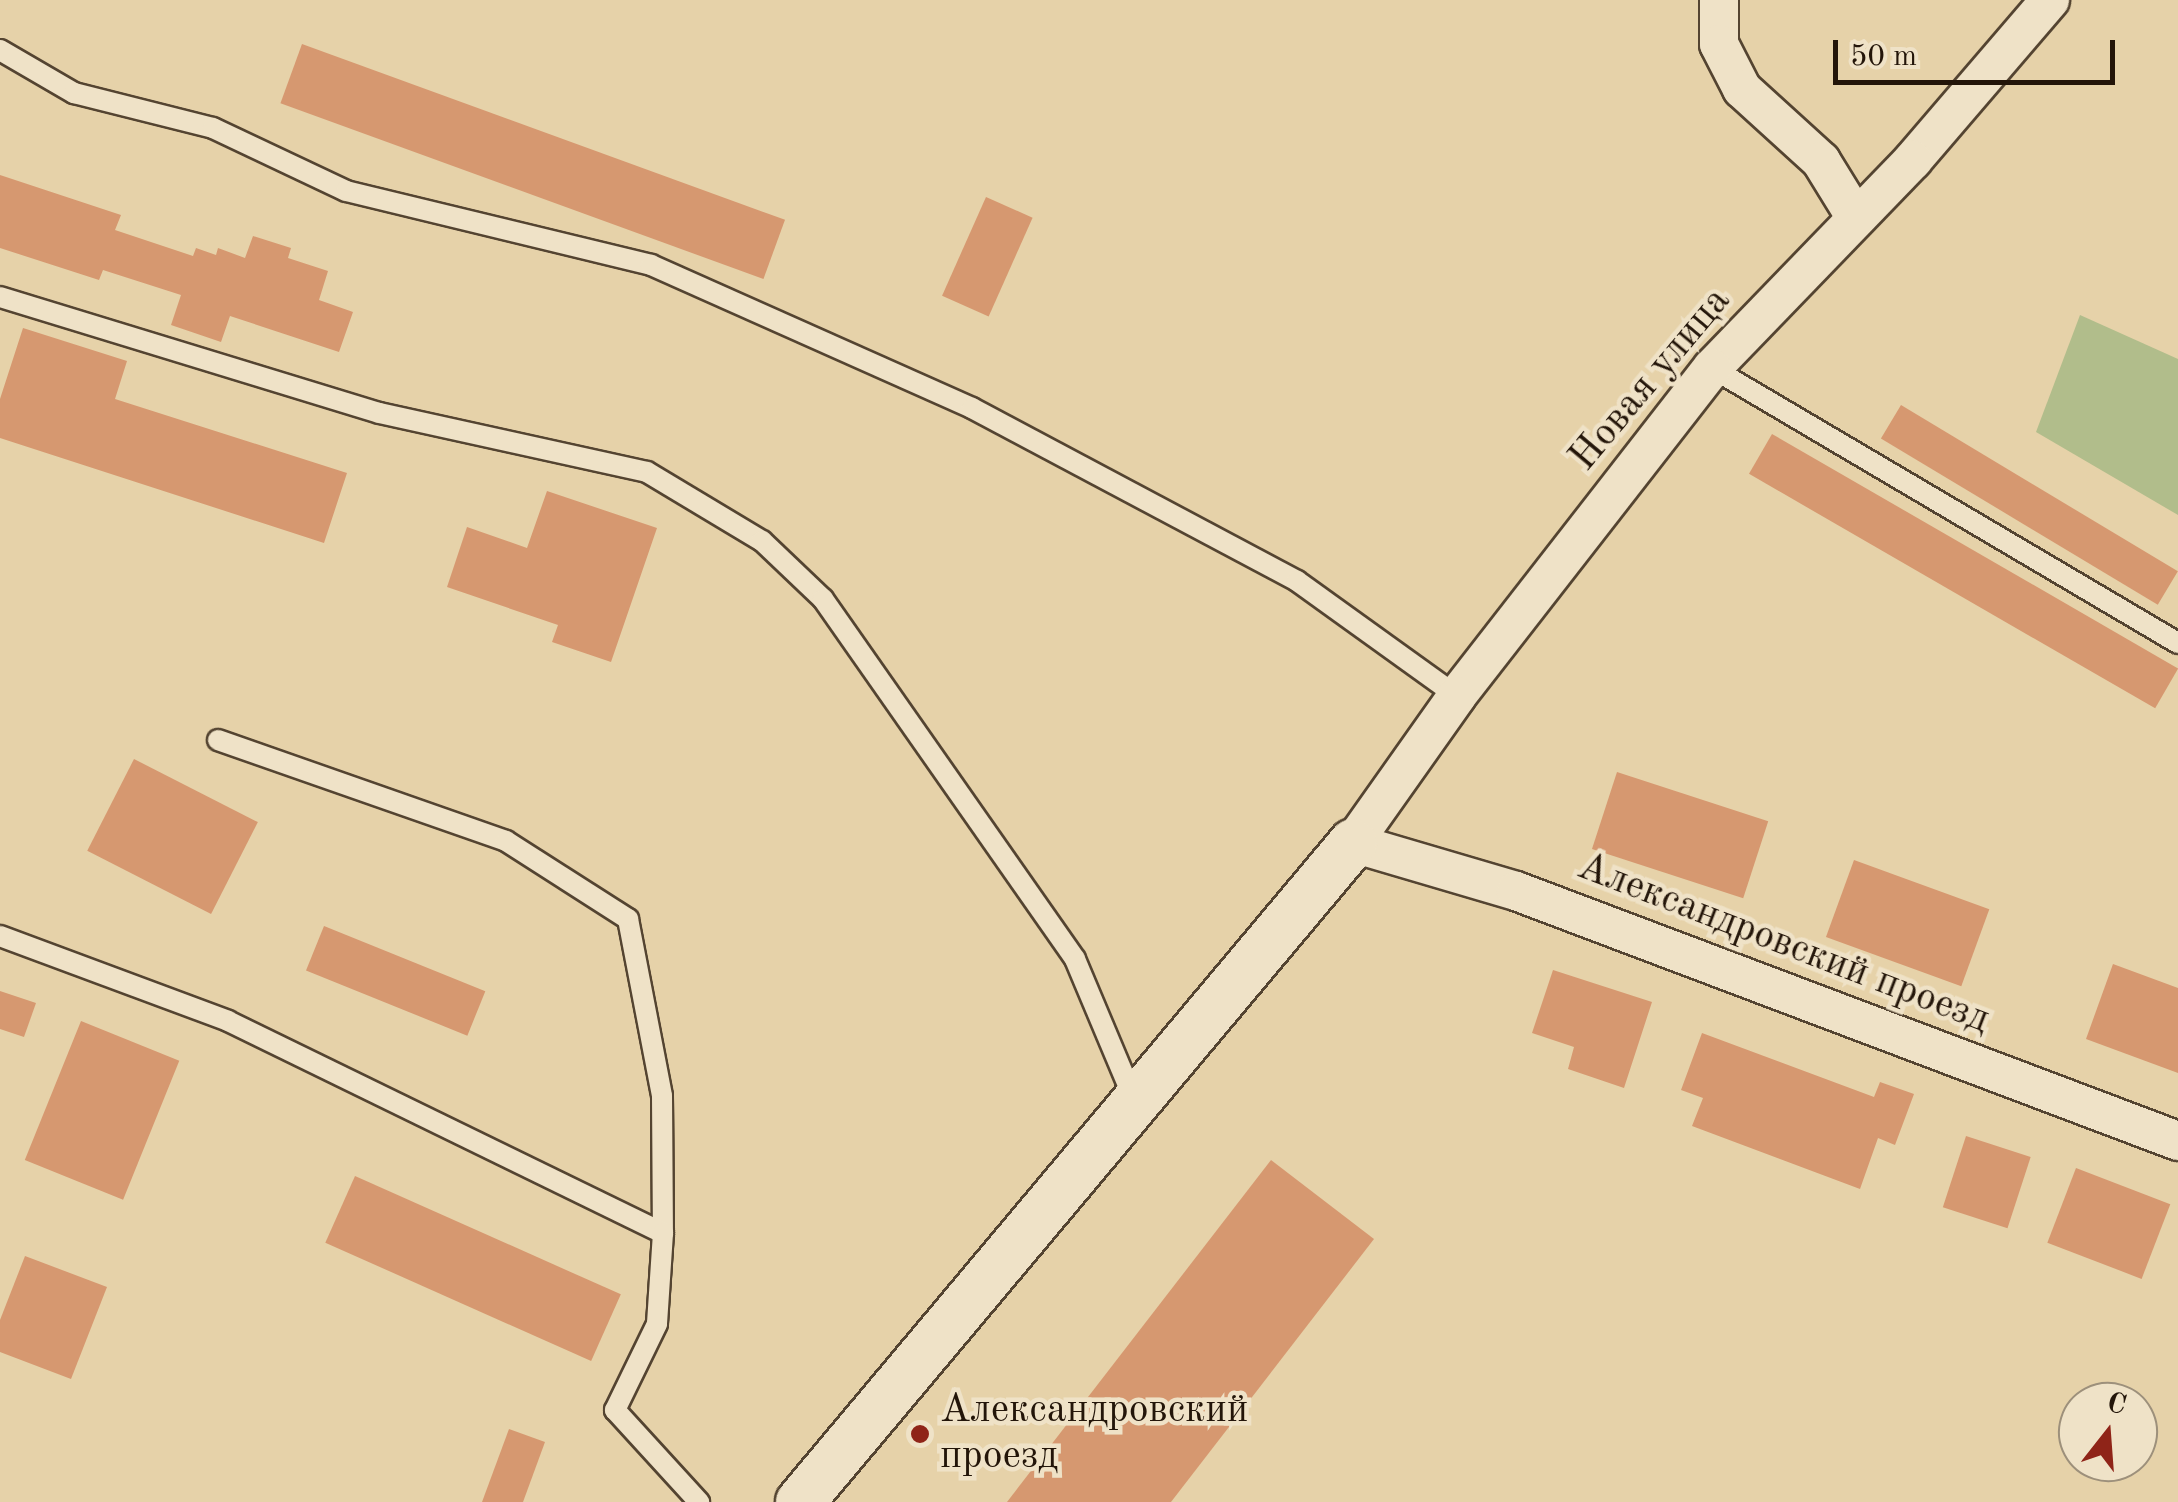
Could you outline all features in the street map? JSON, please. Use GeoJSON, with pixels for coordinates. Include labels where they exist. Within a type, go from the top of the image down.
{"type":"FeatureCollection","features":[{"type":"Feature","properties":{"kind":"street"},"geometry":{"type":"LineString","coordinates":[[1719,0],[1719,44],[1742,88],[1821,162],[1856,218]]}},
{"type":"Feature","properties":{"kind":"street","name":"Новая улица"},"geometry":{"type":"LineString","coordinates":[[1353,844],[1457,696],[1712,368],[1856,218],[2050,0]]}},
{"type":"Feature","properties":{"kind":"street"},"geometry":{"type":"LineString","coordinates":[[800,1502],[1353,844]]}},
{"type":"Feature","properties":{"kind":"street","name":"Александровский проезд"},"geometry":{"type":"LineString","coordinates":[[1353,844],[1516,890],[2178,1141]]}},
{"type":"Feature","properties":{"kind":"lane"},"geometry":{"type":"LineString","coordinates":[[0,50],[74,93],[213,128],[346,190],[668,272],[972,408],[1297,581],[1457,696]]}},
{"type":"Feature","properties":{"kind":"lane"},"geometry":{"type":"LineString","coordinates":[[0,297],[379,413],[648,472],[762,541],[823,599],[1075,959],[1136,1104]]}},
{"type":"Feature","properties":{"kind":"lane"},"geometry":{"type":"LineString","coordinates":[[1712,368],[2178,643]]}},
{"type":"Feature","properties":{"kind":"lane"},"geometry":{"type":"LineString","coordinates":[[218,740],[506,842],[628,919],[662,1096],[663,1232],[657,1324],[614,1410],[698,1502]]}},
{"type":"Feature","properties":{"kind":"lane"},"geometry":{"type":"LineString","coordinates":[[0,936],[228,1022],[663,1232]]}},
{"type":"Feature","properties":{"kind":"green space"},"geometry":{"type":"Polygon","coordinates":[[[2080,315],[2178,359],[2178,515],[2036,432],[2080,315]]]}},
{"type":"Feature","properties":{"kind":"building"},"geometry":{"type":"Polygon","coordinates":[[[302,44],[785,220],[763,279],[280,103],[302,44]]]}},
{"type":"Feature","properties":{"kind":"building"},"geometry":{"type":"Polygon","coordinates":[[[0,175],[121,215],[115,230],[193,256],[196,248],[216,255],[218,248],[245,258],[253,236],[291,248],[288,258],[328,271],[319,300],[353,312],[339,352],[230,316],[221,342],[171,325],[181,295],[103,270],[99,280],[0,248],[0,175]]]}},
{"type":"Feature","properties":{"kind":"building"},"geometry":{"type":"Polygon","coordinates":[[[986,197],[1033,218],[989,316],[942,296],[986,197]]]}},
{"type":"Feature","properties":{"kind":"building"},"geometry":{"type":"Polygon","coordinates":[[[23,328],[127,361],[115,399],[347,473],[324,543],[0,438],[0,399],[23,328]]]}},
{"type":"Feature","properties":{"kind":"building"},"geometry":{"type":"Polygon","coordinates":[[[1901,405],[2178,571],[2158,605],[1881,438],[1901,405]]]}},
{"type":"Feature","properties":{"kind":"building"},"geometry":{"type":"Polygon","coordinates":[[[1772,434],[2178,668],[2155,708],[1749,474],[1772,434]]]}},
{"type":"Feature","properties":{"kind":"building"},"geometry":{"type":"Polygon","coordinates":[[[547,491],[657,528],[611,662],[552,642],[558,625],[447,587],[467,527],[527,548],[547,491]]]}},
{"type":"Feature","properties":{"kind":"building"},"geometry":{"type":"Polygon","coordinates":[[[134,759],[258,822],[211,914],[87,851],[134,759]]]}},
{"type":"Feature","properties":{"kind":"building"},"geometry":{"type":"Polygon","coordinates":[[[1617,772],[1768,821],[1743,898],[1592,849],[1617,772]]]}},
{"type":"Feature","properties":{"kind":"building"},"geometry":{"type":"Polygon","coordinates":[[[1854,860],[1989,909],[1961,986],[1826,937],[1854,860]]]}},
{"type":"Feature","properties":{"kind":"building"},"geometry":{"type":"Polygon","coordinates":[[[324,926],[485,991],[467,1036],[306,971],[324,926]]]}},
{"type":"Feature","properties":{"kind":"building"},"geometry":{"type":"Polygon","coordinates":[[[2113,964],[2178,988],[2178,1073],[2086,1039],[2113,964]]]}},
{"type":"Feature","properties":{"kind":"building"},"geometry":{"type":"Polygon","coordinates":[[[1553,970],[1652,1002],[1624,1088],[1568,1069],[1574,1047],[1532,1033],[1553,970]]]}},
{"type":"Feature","properties":{"kind":"building"},"geometry":{"type":"Polygon","coordinates":[[[0,991],[36,1003],[24,1037],[0,1029],[0,991]]]}},
{"type":"Feature","properties":{"kind":"building"},"geometry":{"type":"Polygon","coordinates":[[[81,1021],[179,1061],[123,1200],[25,1160],[81,1021]]]}},
{"type":"Feature","properties":{"kind":"building"},"geometry":{"type":"Polygon","coordinates":[[[1702,1033],[1874,1097],[1880,1082],[1914,1094],[1895,1145],[1878,1138],[1860,1189],[1692,1126],[1703,1098],[1681,1090],[1702,1033]]]}},
{"type":"Feature","properties":{"kind":"building"},"geometry":{"type":"Polygon","coordinates":[[[1966,1136],[2031,1157],[2007,1228],[1943,1207],[1966,1136]]]}},
{"type":"Feature","properties":{"kind":"building"},"geometry":{"type":"Polygon","coordinates":[[[1271,1160],[1374,1239],[1171,1502],[1007,1502],[1271,1160]]]}},
{"type":"Feature","properties":{"kind":"building"},"geometry":{"type":"Polygon","coordinates":[[[2076,1168],[2170,1204],[2142,1279],[2047,1243],[2076,1168]]]}},
{"type":"Feature","properties":{"kind":"building"},"geometry":{"type":"Polygon","coordinates":[[[355,1176],[621,1294],[591,1361],[325,1243],[355,1176]]]}},
{"type":"Feature","properties":{"kind":"building"},"geometry":{"type":"Polygon","coordinates":[[[25,1256],[107,1287],[71,1379],[0,1352],[0,1320],[25,1256]]]}},
{"type":"Feature","properties":{"kind":"building"},"geometry":{"type":"Polygon","coordinates":[[[509,1429],[545,1442],[523,1502],[482,1502],[509,1429]]]}},
{"type":"Feature","properties":{"kind":"place","name":"Александровский проезд"},"geometry":{"type":"Point","coordinates":[920,1434]}}]}
